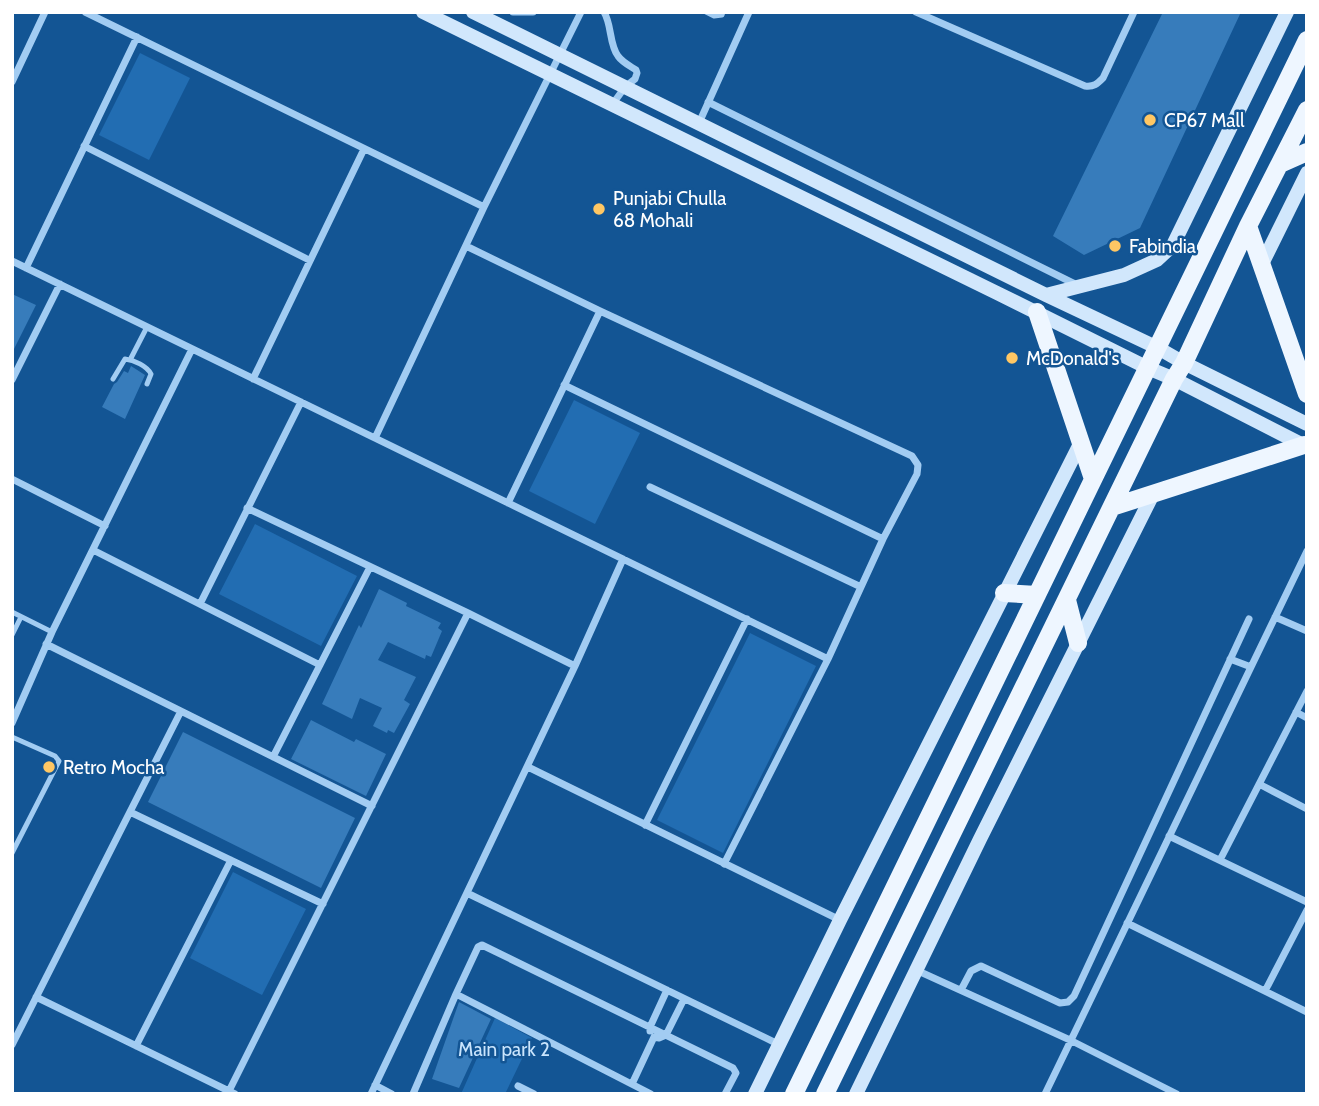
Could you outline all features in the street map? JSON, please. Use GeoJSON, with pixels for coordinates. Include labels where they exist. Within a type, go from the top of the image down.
{"type":"FeatureCollection","features":[{"type":"Feature","properties":{"kind":"main road"},"geometry":{"type":"LineString","coordinates":[[423,12],[439,16],[550,75],[1174,379],[1305,446]]}},
{"type":"Feature","properties":{"kind":"main road"},"geometry":{"type":"LineString","coordinates":[[472,12],[1307,424]]}},
{"type":"Feature","properties":{"kind":"main road"},"geometry":{"type":"LineString","coordinates":[[1046,295],[1124,275],[1157,260],[1173,245],[1287,12]]}},
{"type":"Feature","properties":{"kind":"main road"},"geometry":{"type":"LineString","coordinates":[[794,1094],[1307,40]]}},
{"type":"Feature","properties":{"kind":"main road"},"geometry":{"type":"LineString","coordinates":[[825,1094],[1307,110]]}},
{"type":"Feature","properties":{"kind":"main road"},"geometry":{"type":"LineString","coordinates":[[1280,164],[1307,152]]}},
{"type":"Feature","properties":{"kind":"main road"},"geometry":{"type":"LineString","coordinates":[[1262,264],[1307,173]]}},
{"type":"Feature","properties":{"kind":"main road"},"geometry":{"type":"LineString","coordinates":[[1248,226],[1307,394]]}},
{"type":"Feature","properties":{"kind":"main road"},"geometry":{"type":"LineString","coordinates":[[1037,312],[1093,479]]}},
{"type":"Feature","properties":{"kind":"main road"},"geometry":{"type":"LineString","coordinates":[[755,1094],[1081,442]]}},
{"type":"Feature","properties":{"kind":"main road"},"geometry":{"type":"LineString","coordinates":[[1112,507],[1305,446]]}},
{"type":"Feature","properties":{"kind":"main road"},"geometry":{"type":"LineString","coordinates":[[856,1094],[1153,494]]}},
{"type":"Feature","properties":{"kind":"main road"},"geometry":{"type":"LineString","coordinates":[[1004,593],[1037,595]]}},
{"type":"Feature","properties":{"kind":"main road"},"geometry":{"type":"LineString","coordinates":[[1067,600],[1078,643]]}},
{"type":"Feature","properties":{"kind":"street"},"geometry":{"type":"LineString","coordinates":[[12,82],[45,12]]}},
{"type":"Feature","properties":{"kind":"street"},"geometry":{"type":"LineString","coordinates":[[85,12],[484,207]]}},
{"type":"Feature","properties":{"kind":"street"},"geometry":{"type":"LineString","coordinates":[[513,12],[533,12]]}},
{"type":"Feature","properties":{"kind":"street"},"geometry":{"type":"LineString","coordinates":[[375,438],[484,207],[581,12]]}},
{"type":"Feature","properties":{"kind":"street"},"geometry":{"type":"LineString","coordinates":[[604,12],[618,57],[637,73],[635,79],[625,87],[612,105]]}},
{"type":"Feature","properties":{"kind":"street"},"geometry":{"type":"LineString","coordinates":[[699,124],[748,12]]}},
{"type":"Feature","properties":{"kind":"street"},"geometry":{"type":"LineString","coordinates":[[916,12],[1091,87],[1103,78],[1133,13]]}},
{"type":"Feature","properties":{"kind":"street"},"geometry":{"type":"LineString","coordinates":[[26,268],[137,37]]}},
{"type":"Feature","properties":{"kind":"street"},"geometry":{"type":"LineString","coordinates":[[708,102],[1080,286]]}},
{"type":"Feature","properties":{"kind":"street"},"geometry":{"type":"LineString","coordinates":[[84,146],[309,260]]}},
{"type":"Feature","properties":{"kind":"street"},"geometry":{"type":"LineString","coordinates":[[253,379],[364,149]]}},
{"type":"Feature","properties":{"kind":"street"},"geometry":{"type":"LineString","coordinates":[[466,246],[912,456],[918,465],[917,474],[883,539],[828,659],[724,864]]}},
{"type":"Feature","properties":{"kind":"street"},"geometry":{"type":"LineString","coordinates":[[12,261],[828,659]]}},
{"type":"Feature","properties":{"kind":"street"},"geometry":{"type":"LineString","coordinates":[[13,378],[60,284]]}},
{"type":"Feature","properties":{"kind":"street"},"geometry":{"type":"LineString","coordinates":[[508,503],[600,311]]}},
{"type":"Feature","properties":{"kind":"street"},"geometry":{"type":"LineString","coordinates":[[12,723],[46,644],[192,349]]}},
{"type":"Feature","properties":{"kind":"street"},"geometry":{"type":"LineString","coordinates":[[564,385],[883,539]]}},
{"type":"Feature","properties":{"kind":"street"},"geometry":{"type":"LineString","coordinates":[[200,604],[300,402]]}},
{"type":"Feature","properties":{"kind":"street"},"geometry":{"type":"LineString","coordinates":[[12,479],[105,526]]}},
{"type":"Feature","properties":{"kind":"street"},"geometry":{"type":"LineString","coordinates":[[650,487],[861,587]]}},
{"type":"Feature","properties":{"kind":"street"},"geometry":{"type":"LineString","coordinates":[[247,508],[575,666]]}},
{"type":"Feature","properties":{"kind":"street"},"geometry":{"type":"LineString","coordinates":[[93,550],[320,664]]}},
{"type":"Feature","properties":{"kind":"street"},"geometry":{"type":"LineString","coordinates":[[1045,1094],[1307,551]]}},
{"type":"Feature","properties":{"kind":"street"},"geometry":{"type":"LineString","coordinates":[[371,1094],[575,666],[623,559]]}},
{"type":"Feature","properties":{"kind":"street"},"geometry":{"type":"LineString","coordinates":[[273,757],[370,567]]}},
{"type":"Feature","properties":{"kind":"street"},"geometry":{"type":"LineString","coordinates":[[36,997],[232,1092],[468,613]]}},
{"type":"Feature","properties":{"kind":"street"},"geometry":{"type":"LineString","coordinates":[[1275,617],[1307,631]]}},
{"type":"Feature","properties":{"kind":"street"},"geometry":{"type":"LineString","coordinates":[[645,825],[747,619]]}},
{"type":"Feature","properties":{"kind":"street"},"geometry":{"type":"LineString","coordinates":[[961,990],[971,971],[981,966],[1051,1000],[1068,1002],[1079,984],[1249,620]]}},
{"type":"Feature","properties":{"kind":"street"},"geometry":{"type":"LineString","coordinates":[[46,644],[372,806]]}},
{"type":"Feature","properties":{"kind":"street"},"geometry":{"type":"LineString","coordinates":[[1230,659],[1251,667]]}},
{"type":"Feature","properties":{"kind":"street"},"geometry":{"type":"LineString","coordinates":[[1220,860],[1307,691]]}},
{"type":"Feature","properties":{"kind":"street"},"geometry":{"type":"LineString","coordinates":[[12,1045],[181,711]]}},
{"type":"Feature","properties":{"kind":"street"},"geometry":{"type":"LineString","coordinates":[[1296,712],[1307,718]]}},
{"type":"Feature","properties":{"kind":"street"},"geometry":{"type":"LineString","coordinates":[[527,767],[840,920]]}},
{"type":"Feature","properties":{"kind":"street"},"geometry":{"type":"LineString","coordinates":[[1259,784],[1307,808]]}},
{"type":"Feature","properties":{"kind":"street"},"geometry":{"type":"LineString","coordinates":[[130,812],[323,904]]}},
{"type":"Feature","properties":{"kind":"street"},"geometry":{"type":"LineString","coordinates":[[1169,836],[1307,902]]}},
{"type":"Feature","properties":{"kind":"street"},"geometry":{"type":"LineString","coordinates":[[136,1046],[232,860]]}},
{"type":"Feature","properties":{"kind":"street"},"geometry":{"type":"LineString","coordinates":[[467,893],[778,1044]]}},
{"type":"Feature","properties":{"kind":"street"},"geometry":{"type":"LineString","coordinates":[[1265,991],[1307,910]]}},
{"type":"Feature","properties":{"kind":"street"},"geometry":{"type":"LineString","coordinates":[[1127,923],[1307,1012]]}},
{"type":"Feature","properties":{"kind":"street"},"geometry":{"type":"LineString","coordinates":[[413,1094],[456,994],[481,945],[733,1068],[736,1073],[725,1094]]}},
{"type":"Feature","properties":{"kind":"street"},"geometry":{"type":"LineString","coordinates":[[916,970],[1177,1094]]}},
{"type":"Feature","properties":{"kind":"street"},"geometry":{"type":"LineString","coordinates":[[667,990],[650,1027],[654,1037],[666,1035],[684,999]]}},
{"type":"Feature","properties":{"kind":"street"},"geometry":{"type":"LineString","coordinates":[[456,994],[651,1094]]}},
{"type":"Feature","properties":{"kind":"street"},"geometry":{"type":"LineString","coordinates":[[632,1084],[654,1037]]}},
{"type":"Feature","properties":{"kind":"street"},"geometry":{"type":"LineString","coordinates":[[375,1085],[392,1094]]}},
{"type":"Feature","properties":{"kind":"street"},"geometry":{"type":"LineString","coordinates":[[518,1086],[534,1094]]}},
{"type":"Feature","properties":{"kind":"lane"},"geometry":{"type":"LineString","coordinates":[[706,12],[714,16],[722,15],[723,12]]}},
{"type":"Feature","properties":{"kind":"lane"},"geometry":{"type":"LineString","coordinates":[[131,360],[147,327]]}},
{"type":"Feature","properties":{"kind":"lane"},"geometry":{"type":"LineString","coordinates":[[113,379],[125,359],[150,372],[147,384]]}},
{"type":"Feature","properties":{"kind":"lane"},"geometry":{"type":"LineString","coordinates":[[12,612],[52,632]]}},
{"type":"Feature","properties":{"kind":"lane"},"geometry":{"type":"LineString","coordinates":[[12,635],[21,617]]}},
{"type":"Feature","properties":{"kind":"lane"},"geometry":{"type":"LineString","coordinates":[[12,737],[55,756],[59,761],[12,853]]}},
{"type":"Feature","properties":{"kind":"green space"},"geometry":{"type":"Polygon","coordinates":[[[140,53],[190,78],[149,160],[99,135],[140,53]]]}},
{"type":"Feature","properties":{"kind":"green space"},"geometry":{"type":"Polygon","coordinates":[[[574,400],[640,433],[595,524],[529,491],[574,400]]]}},
{"type":"Feature","properties":{"kind":"green space"},"geometry":{"type":"Polygon","coordinates":[[[255,524],[357,576],[321,646],[219,594],[255,524]]]}},
{"type":"Feature","properties":{"kind":"green space"},"geometry":{"type":"Polygon","coordinates":[[[750,633],[816,666],[723,853],[657,820],[750,633]]]}},
{"type":"Feature","properties":{"kind":"green space"},"geometry":{"type":"Polygon","coordinates":[[[233,872],[306,909],[262,995],[190,958],[233,872]]]}},
{"type":"Feature","properties":{"kind":"green space","name":"Main park 2"},"geometry":{"type":"Polygon","coordinates":[[[495,1018],[532,1038],[505,1094],[461,1094],[495,1018]]]}},
{"type":"Feature","properties":{"kind":"building","name":"CP67 Mall"},"geometry":{"type":"Polygon","coordinates":[[[1163,12],[1241,12],[1140,228],[1084,255],[1053,236],[1163,12]]]}},
{"type":"Feature","properties":{"kind":"building"},"geometry":{"type":"Polygon","coordinates":[[[12,294],[36,305],[12,353],[12,294]]]}},
{"type":"Feature","properties":{"kind":"building"},"geometry":{"type":"Polygon","coordinates":[[[131,366],[145,375],[125,419],[102,407],[114,384],[124,371],[128,373],[131,366]]]}},
{"type":"Feature","properties":{"kind":"building"},"geometry":{"type":"Polygon","coordinates":[[[379,589],[441,623],[438,628],[442,631],[431,657],[426,655],[425,659],[388,642],[378,660],[416,677],[404,700],[410,704],[394,733],[388,730],[387,733],[373,726],[382,708],[360,698],[352,719],[322,704],[379,589]]]}},
{"type":"Feature","properties":{"kind":"building"},"geometry":{"type":"Polygon","coordinates":[[[311,720],[354,742],[356,739],[386,754],[366,796],[291,759],[311,720]]]}},
{"type":"Feature","properties":{"kind":"building"},"geometry":{"type":"Polygon","coordinates":[[[183,732],[355,818],[321,888],[148,802],[183,732]]]}},
{"type":"Feature","properties":{"kind":"building"},"geometry":{"type":"Polygon","coordinates":[[[459,1002],[491,1019],[459,1088],[432,1079],[459,1002]]]}},
{"type":"Feature","properties":{"kind":"place","name":"CP67 Mall"},"geometry":{"type":"Point","coordinates":[1150,120]}},
{"type":"Feature","properties":{"kind":"place","name":"Punjabi Chulla 68 Mohali"},"geometry":{"type":"Point","coordinates":[599,209]}},
{"type":"Feature","properties":{"kind":"place","name":"Fabindia"},"geometry":{"type":"Point","coordinates":[1115,246]}},
{"type":"Feature","properties":{"kind":"place","name":"McDonald's"},"geometry":{"type":"Point","coordinates":[1012,358]}},
{"type":"Feature","properties":{"kind":"place","name":"Retro Mocha"},"geometry":{"type":"Point","coordinates":[49,767]}}]}
